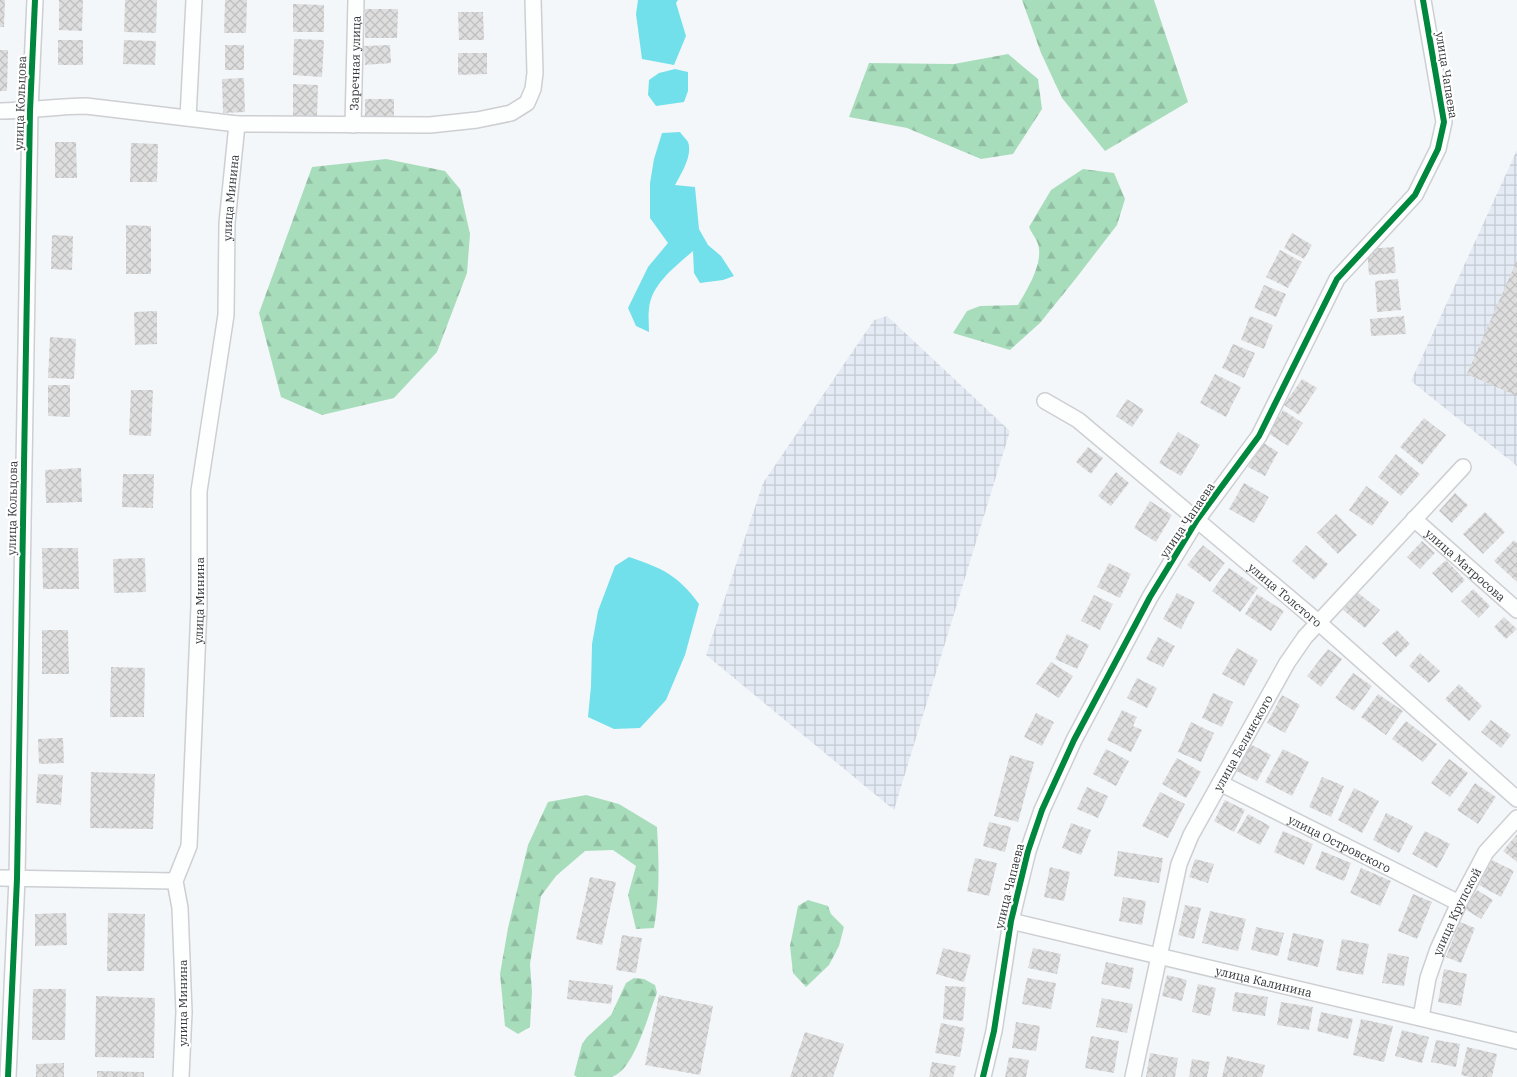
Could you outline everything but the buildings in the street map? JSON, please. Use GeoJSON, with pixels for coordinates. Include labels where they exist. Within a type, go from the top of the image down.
{"type":"FeatureCollection","features":[{"type":"Feature","properties":{"kind":"street","name":"улица Кольцова"},"geometry":{"type":"LineString","coordinates":[[8,1077],[17,879],[30,110],[35,0]]}},
{"type":"Feature","properties":{"kind":"street"},"geometry":{"type":"LineString","coordinates":[[188,118],[194,0]]}},
{"type":"Feature","properties":{"kind":"street","name":"Заречная улица"},"geometry":{"type":"LineString","coordinates":[[353,125],[356,0]]}},
{"type":"Feature","properties":{"kind":"street"},"geometry":{"type":"LineString","coordinates":[[0,111],[86,106],[237,124],[430,125],[477,120],[511,112],[527,103],[533,89],[535,74],[533,0]]}},
{"type":"Feature","properties":{"kind":"street","name":"улица Чапаева"},"geometry":{"type":"LineString","coordinates":[[984,1077],[994,1031],[1011,921],[1028,851],[1042,810],[1074,740],[1150,597],[1197,520],[1259,436],[1337,278],[1415,194],[1438,149],[1444,122],[1424,3]]}},
{"type":"Feature","properties":{"kind":"street","name":"улица Минина"},"geometry":{"type":"LineString","coordinates":[[182,1077],[184,1012],[180,908],[175,882],[189,846],[199,606],[199,491],[226,315],[227,223],[237,124]]}},
{"type":"Feature","properties":{"kind":"street","name":"улица Толстого"},"geometry":{"type":"LineString","coordinates":[[1045,401],[1078,420],[1318,622],[1517,799]]}},
{"type":"Feature","properties":{"kind":"street","name":"улица Белинского"},"geometry":{"type":"LineString","coordinates":[[1133,1077],[1179,864],[1191,835],[1287,663],[1305,637],[1463,467]]}},
{"type":"Feature","properties":{"kind":"street","name":"улица Матросова"},"geometry":{"type":"LineString","coordinates":[[1414,519],[1517,610]]}},
{"type":"Feature","properties":{"kind":"street","name":"улица Островского"},"geometry":{"type":"LineString","coordinates":[[1220,783],[1459,903]]}},
{"type":"Feature","properties":{"kind":"street","name":"улица Крупской"},"geometry":{"type":"LineString","coordinates":[[1421,1017],[1428,978],[1435,956],[1459,903],[1486,852],[1517,818]]}},
{"type":"Feature","properties":{"kind":"street"},"geometry":{"type":"LineString","coordinates":[[0,878],[175,882]]}},
{"type":"Feature","properties":{"kind":"street","name":"улица Калинина"},"geometry":{"type":"LineString","coordinates":[[1011,921],[1517,1040]]}},
{"type":"Feature","properties":{"kind":"shaded area"},"geometry":{"type":"Polygon","coordinates":[[[1517,150],[1517,466],[1411,381],[1517,150]]]}},
{"type":"Feature","properties":{"kind":"shaded area"},"geometry":{"type":"Polygon","coordinates":[[[887,316],[1010,431],[894,810],[706,655],[763,483],[874,320],[887,316]]]}},
{"type":"Feature","properties":{"kind":"green space"},"geometry":{"type":"Polygon","coordinates":[[[1022,0],[1154,0],[1188,102],[1105,151],[1062,98],[1041,53],[1022,0]]]}},
{"type":"Feature","properties":{"kind":"green space"},"geometry":{"type":"Polygon","coordinates":[[[1008,54],[1038,79],[1042,109],[1013,154],[981,159],[907,128],[849,117],[869,63],[954,64],[1008,54]]]}},
{"type":"Feature","properties":{"kind":"green space"},"geometry":{"type":"Polygon","coordinates":[[[386,159],[445,171],[460,189],[470,234],[467,273],[437,352],[394,398],[322,415],[281,397],[259,313],[312,167],[386,159]]]}},
{"type":"Feature","properties":{"kind":"green space"},"geometry":{"type":"Polygon","coordinates":[[[1083,169],[1114,173],[1125,199],[1117,225],[1077,277],[1040,323],[1010,350],[953,333],[967,311],[980,306],[1018,305],[1033,278],[1039,256],[1038,244],[1029,227],[1051,190],[1083,169]]]}},
{"type":"Feature","properties":{"kind":"green space"},"geometry":{"type":"Polygon","coordinates":[[[586,795],[619,804],[657,827],[659,878],[654,928],[636,929],[628,895],[636,866],[613,850],[585,851],[556,876],[541,896],[530,964],[532,992],[530,1027],[518,1034],[505,1026],[500,974],[508,928],[528,845],[548,802],[586,795]]]}},
{"type":"Feature","properties":{"kind":"green space"},"geometry":{"type":"Polygon","coordinates":[[[808,900],[828,906],[831,914],[844,927],[839,946],[829,965],[806,987],[793,973],[790,946],[798,906],[808,900]]]}},
{"type":"Feature","properties":{"kind":"green space"},"geometry":{"type":"Polygon","coordinates":[[[634,978],[644,979],[655,985],[657,993],[634,1052],[620,1072],[612,1077],[577,1077],[574,1075],[582,1044],[611,1015],[626,983],[634,978]]]}},
{"type":"Feature","properties":{"kind":"water"},"geometry":{"type":"Polygon","coordinates":[[[638,0],[678,0],[676,3],[686,36],[674,65],[642,59],[636,14],[638,0]]]}},
{"type":"Feature","properties":{"kind":"water"},"geometry":{"type":"Polygon","coordinates":[[[675,69],[688,72],[688,91],[684,102],[656,106],[648,95],[649,80],[659,73],[675,69]]]}},
{"type":"Feature","properties":{"kind":"water"},"geometry":{"type":"Polygon","coordinates":[[[680,132],[688,142],[689,153],[686,164],[675,185],[695,187],[699,229],[708,245],[721,256],[734,276],[723,280],[700,283],[694,273],[693,251],[665,276],[654,292],[649,309],[649,332],[636,326],[628,308],[648,267],[668,243],[650,218],[650,183],[654,159],[662,133],[680,132]]]}},
{"type":"Feature","properties":{"kind":"water"},"geometry":{"type":"Polygon","coordinates":[[[629,557],[660,569],[676,579],[699,604],[685,655],[666,700],[640,728],[614,729],[588,717],[592,644],[598,611],[615,566],[629,557]]]}},
{"type":"Feature","properties":{"kind":"cycle path"},"geometry":{"type":"LineString","coordinates":[[8,1077],[17,879],[30,111],[35,0]]}},
{"type":"Feature","properties":{"kind":"cycle path"},"geometry":{"type":"LineString","coordinates":[[983,1077],[994,1031],[1011,921],[1028,851],[1042,810],[1074,740],[1150,597],[1197,520],[1259,436],[1337,279],[1415,195],[1438,149],[1444,122],[1423,0]]}}]}
